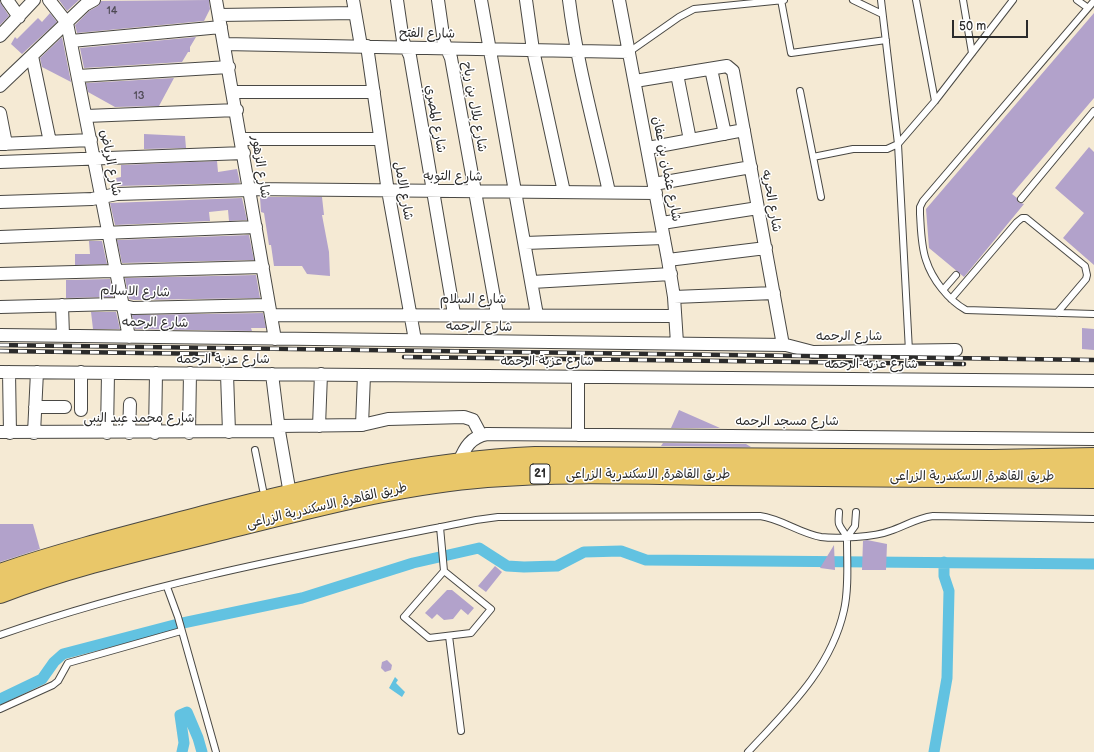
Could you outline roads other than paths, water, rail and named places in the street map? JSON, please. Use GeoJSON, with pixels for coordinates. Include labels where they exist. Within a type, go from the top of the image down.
{"type":"FeatureCollection","features":[{"type":"Feature","properties":{"kind":"highway","name":"طريق القاهرة, الاسكندرية الزراعى"},"geometry":{"type":"LineString","coordinates":[[0,574],[56,555],[290,494],[415,468],[459,462],[535,457],[992,460],[1094,458]]}},
{"type":"Feature","properties":{"kind":"highway","name":"طريق القاهرة, الاسكندرية الزراعى"},"geometry":{"type":"LineString","coordinates":[[0,593],[23,584],[117,556],[289,513],[378,492],[431,483],[485,477],[530,474],[628,474],[1094,478]]}},
{"type":"Feature","properties":{"kind":"street"},"geometry":{"type":"LineString","coordinates":[[7,0],[19,17]]}},
{"type":"Feature","properties":{"kind":"street"},"geometry":{"type":"LineString","coordinates":[[0,36],[34,0]]}},
{"type":"Feature","properties":{"kind":"street","name":"شارع الرياض"},"geometry":{"type":"LineString","coordinates":[[49,0],[67,23],[72,41],[129,337]]}},
{"type":"Feature","properties":{"kind":"street"},"geometry":{"type":"LineString","coordinates":[[0,86],[91,0]]}},
{"type":"Feature","properties":{"kind":"street","name":"شارع الزهور"},"geometry":{"type":"LineString","coordinates":[[216,0],[237,110],[275,339]]}},
{"type":"Feature","properties":{"kind":"street","name":"شارع الامل"},"geometry":{"type":"LineString","coordinates":[[353,0],[374,92],[388,190],[415,340]]}},
{"type":"Feature","properties":{"kind":"street","name":"شارع المصري"},"geometry":{"type":"LineString","coordinates":[[397,0],[403,41],[410,56],[454,314]]}},
{"type":"Feature","properties":{"kind":"street","name":"شارع بلال بن رباح"},"geometry":{"type":"LineString","coordinates":[[438,0],[446,48],[451,58],[497,314]]}},
{"type":"Feature","properties":{"kind":"street"},"geometry":{"type":"LineString","coordinates":[[481,0],[538,315]]}},
{"type":"Feature","properties":{"kind":"street"},"geometry":{"type":"LineString","coordinates":[[526,0],[533,50],[564,192]]}},
{"type":"Feature","properties":{"kind":"street"},"geometry":{"type":"LineString","coordinates":[[568,0],[576,51],[582,68],[609,192]]}},
{"type":"Feature","properties":{"kind":"street","name":"شارع عثمان بن عفان"},"geometry":{"type":"LineString","coordinates":[[619,0],[671,274],[677,343]]}},
{"type":"Feature","properties":{"kind":"street"},"geometry":{"type":"LineString","coordinates":[[219,15],[355,13]]}},
{"type":"Feature","properties":{"kind":"street"},"geometry":{"type":"LineString","coordinates":[[72,41],[221,27]]}},
{"type":"Feature","properties":{"kind":"street","name":"شارع الفتح"},"geometry":{"type":"LineString","coordinates":[[224,44],[629,52]]}},
{"type":"Feature","properties":{"kind":"street"},"geometry":{"type":"LineString","coordinates":[[32,56],[50,142]]}},
{"type":"Feature","properties":{"kind":"street","name":"شارع الحريه"},"geometry":{"type":"LineString","coordinates":[[711,69],[727,66],[731,68],[734,73],[783,345]]}},
{"type":"Feature","properties":{"kind":"street"},"geometry":{"type":"LineString","coordinates":[[78,76],[229,67]]}},
{"type":"Feature","properties":{"kind":"street"},"geometry":{"type":"LineString","coordinates":[[635,81],[711,69],[725,134]]}},
{"type":"Feature","properties":{"kind":"street"},"geometry":{"type":"LineString","coordinates":[[677,74],[690,140]]}},
{"type":"Feature","properties":{"kind":"street"},"geometry":{"type":"LineString","coordinates":[[233,92],[374,92]]}},
{"type":"Feature","properties":{"kind":"street"},"geometry":{"type":"LineString","coordinates":[[86,116],[237,110]]}},
{"type":"Feature","properties":{"kind":"street"},"geometry":{"type":"LineString","coordinates":[[0,113],[3,144],[91,140]]}},
{"type":"Feature","properties":{"kind":"street"},"geometry":{"type":"LineString","coordinates":[[648,148],[744,130]]}},
{"type":"Feature","properties":{"kind":"street"},"geometry":{"type":"LineString","coordinates":[[241,139],[380,139]]}},
{"type":"Feature","properties":{"kind":"street"},"geometry":{"type":"LineString","coordinates":[[0,162],[244,153]]}},
{"type":"Feature","properties":{"kind":"street","name":"شارع التوبه"},"geometry":{"type":"LineString","coordinates":[[0,202],[89,199],[117,194],[250,189],[609,192],[655,188],[751,167]]}},
{"type":"Feature","properties":{"kind":"street"},"geometry":{"type":"LineString","coordinates":[[662,223],[758,208]]}},
{"type":"Feature","properties":{"kind":"street"},"geometry":{"type":"LineString","coordinates":[[0,237],[256,227]]}},
{"type":"Feature","properties":{"kind":"street"},"geometry":{"type":"LineString","coordinates":[[525,243],[664,238]]}},
{"type":"Feature","properties":{"kind":"street"},"geometry":{"type":"LineString","coordinates":[[668,260],[766,248]]}},
{"type":"Feature","properties":{"kind":"street"},"geometry":{"type":"LineString","coordinates":[[0,274],[263,267]]}},
{"type":"Feature","properties":{"kind":"street"},"geometry":{"type":"LineString","coordinates":[[532,282],[671,274]]}},
{"type":"Feature","properties":{"kind":"street"},"geometry":{"type":"LineString","coordinates":[[674,297],[774,293]]}},
{"type":"Feature","properties":{"kind":"street"},"geometry":{"type":"LineString","coordinates":[[62,305],[63,336]]}},
{"type":"Feature","properties":{"kind":"street","name":"شارع الاسلام"},"geometry":{"type":"LineString","coordinates":[[0,307],[123,305],[133,308],[270,310]]}},
{"type":"Feature","properties":{"kind":"street","name":"شارع السلام"},"geometry":{"type":"LineString","coordinates":[[270,310],[410,314],[675,316]]}},
{"type":"Feature","properties":{"kind":"street","name":"شارع الرحمه"},"geometry":{"type":"LineString","coordinates":[[0,335],[791,345],[813,352],[956,350]]}},
{"type":"Feature","properties":{"kind":"street"},"geometry":{"type":"LineString","coordinates":[[5,372],[5,432]]}},
{"type":"Feature","properties":{"kind":"street","name":"شارع عزبة الرحمه"},"geometry":{"type":"LineString","coordinates":[[5,372],[1094,381]]}},
{"type":"Feature","properties":{"kind":"street"},"geometry":{"type":"LineString","coordinates":[[34,433],[37,372]]}},
{"type":"Feature","properties":{"kind":"street"},"geometry":{"type":"LineString","coordinates":[[81,372],[81,410]]}},
{"type":"Feature","properties":{"kind":"street"},"geometry":{"type":"LineString","coordinates":[[107,433],[108,373]]}},
{"type":"Feature","properties":{"kind":"street"},"geometry":{"type":"LineString","coordinates":[[155,433],[156,373]]}},
{"type":"Feature","properties":{"kind":"street"},"geometry":{"type":"LineString","coordinates":[[189,433],[190,373]]}},
{"type":"Feature","properties":{"kind":"street"},"geometry":{"type":"LineString","coordinates":[[227,374],[229,432]]}},
{"type":"Feature","properties":{"kind":"street"},"geometry":{"type":"LineString","coordinates":[[272,374],[279,429],[290,494]]}},
{"type":"Feature","properties":{"kind":"street"},"geometry":{"type":"LineString","coordinates":[[319,426],[321,374]]}},
{"type":"Feature","properties":{"kind":"street"},"geometry":{"type":"LineString","coordinates":[[362,425],[364,375]]}},
{"type":"Feature","properties":{"kind":"street"},"geometry":{"type":"LineString","coordinates":[[578,376],[578,434]]}},
{"type":"Feature","properties":{"kind":"street"},"geometry":{"type":"LineString","coordinates":[[129,433],[130,404]]}},
{"type":"Feature","properties":{"kind":"street"},"geometry":{"type":"LineString","coordinates":[[35,407],[65,407]]}},
{"type":"Feature","properties":{"kind":"street"},"geometry":{"type":"LineString","coordinates":[[279,429],[362,425],[388,419],[464,417],[473,420],[481,435],[475,438],[466,447],[459,462]]}},
{"type":"Feature","properties":{"kind":"street","name":"شارع محمد عبد النبى"},"geometry":{"type":"LineString","coordinates":[[5,432],[189,433],[279,429]]}},
{"type":"Feature","properties":{"kind":"street","name":"شارع مسجد الرحمه"},"geometry":{"type":"LineString","coordinates":[[481,435],[578,434],[1094,439]]}},
{"type":"Feature","properties":{"kind":"lane"},"geometry":{"type":"LineString","coordinates":[[629,52],[686,12],[694,9],[721,3],[782,0],[791,53],[886,40]]}},
{"type":"Feature","properties":{"kind":"lane"},"geometry":{"type":"LineString","coordinates":[[853,0],[882,14]]}},
{"type":"Feature","properties":{"kind":"lane"},"geometry":{"type":"LineString","coordinates":[[881,0],[898,144],[909,351]]}},
{"type":"Feature","properties":{"kind":"lane"},"geometry":{"type":"LineString","coordinates":[[916,0],[935,100]]}},
{"type":"Feature","properties":{"kind":"lane"},"geometry":{"type":"LineString","coordinates":[[963,0],[972,53]]}},
{"type":"Feature","properties":{"kind":"lane"},"geometry":{"type":"LineString","coordinates":[[813,157],[853,149],[887,149],[898,144],[935,100],[1013,0]]}},
{"type":"Feature","properties":{"kind":"lane"},"geometry":{"type":"LineString","coordinates":[[1077,0],[1088,8]]}},
{"type":"Feature","properties":{"kind":"lane"},"geometry":{"type":"LineString","coordinates":[[1094,1],[920,207],[925,259],[932,274],[943,290],[958,305],[973,311],[1094,314]]}},
{"type":"Feature","properties":{"kind":"lane"},"geometry":{"type":"LineString","coordinates":[[800,91],[821,197]]}},
{"type":"Feature","properties":{"kind":"lane"},"geometry":{"type":"LineString","coordinates":[[1021,199],[1094,111]]}},
{"type":"Feature","properties":{"kind":"lane"},"geometry":{"type":"LineString","coordinates":[[951,298],[1017,222],[1022,218],[1026,218],[1084,266],[1087,272],[1086,279],[1057,313]]}},
{"type":"Feature","properties":{"kind":"lane"},"geometry":{"type":"LineString","coordinates":[[943,290],[956,274]]}},
{"type":"Feature","properties":{"kind":"lane"},"geometry":{"type":"LineString","coordinates":[[255,450],[263,490]]}},
{"type":"Feature","properties":{"kind":"lane"},"geometry":{"type":"LineString","coordinates":[[748,752],[797,700],[829,652],[837,636],[844,609],[847,579],[847,537],[840,526],[839,512]]}},
{"type":"Feature","properties":{"kind":"lane"},"geometry":{"type":"LineString","coordinates":[[847,537],[855,526],[856,512]]}},
{"type":"Feature","properties":{"kind":"lane"},"geometry":{"type":"LineString","coordinates":[[0,635],[57,616],[264,562],[498,517],[760,516],[778,519],[814,536],[847,537],[889,532],[922,517],[933,516],[1094,519]]}},
{"type":"Feature","properties":{"kind":"lane"},"geometry":{"type":"LineString","coordinates":[[440,527],[444,571],[404,616],[429,638],[471,633],[491,609],[444,571]]}},
{"type":"Feature","properties":{"kind":"lane"},"geometry":{"type":"LineString","coordinates":[[168,587],[178,617],[216,752]]}},
{"type":"Feature","properties":{"kind":"lane"},"geometry":{"type":"LineString","coordinates":[[0,709],[53,685],[58,681],[68,663],[181,631]]}},
{"type":"Feature","properties":{"kind":"lane"},"geometry":{"type":"LineString","coordinates":[[449,636],[461,731]]}},
{"type":"Feature","properties":{"kind":"water"},"geometry":{"type":"Polygon","coordinates":[[[395,677],[398,680],[396,683],[405,692],[402,697],[389,688],[395,677]]]}},
{"type":"Feature","properties":{"kind":"waterway"},"geometry":{"type":"LineString","coordinates":[[0,699],[42,679],[54,662],[63,654],[178,624],[302,598],[413,563],[479,548],[507,566],[524,567],[557,566],[584,552],[621,551],[646,560],[1094,564]]}},
{"type":"Feature","properties":{"kind":"waterway"},"geometry":{"type":"LineString","coordinates":[[934,752],[947,678],[949,591],[944,576],[944,562]]}},
{"type":"Feature","properties":{"kind":"waterway"},"geometry":{"type":"LineString","coordinates":[[182,752],[184,743],[180,715],[187,712],[202,752]]}},
{"type":"Feature","properties":{"kind":"railway"},"geometry":{"type":"LineString","coordinates":[[0,345],[1094,360]]}},
{"type":"Feature","properties":{"kind":"railway"},"geometry":{"type":"LineString","coordinates":[[0,351],[216,354]]}},
{"type":"Feature","properties":{"kind":"railway"},"geometry":{"type":"LineString","coordinates":[[404,357],[964,364]]}}]}
